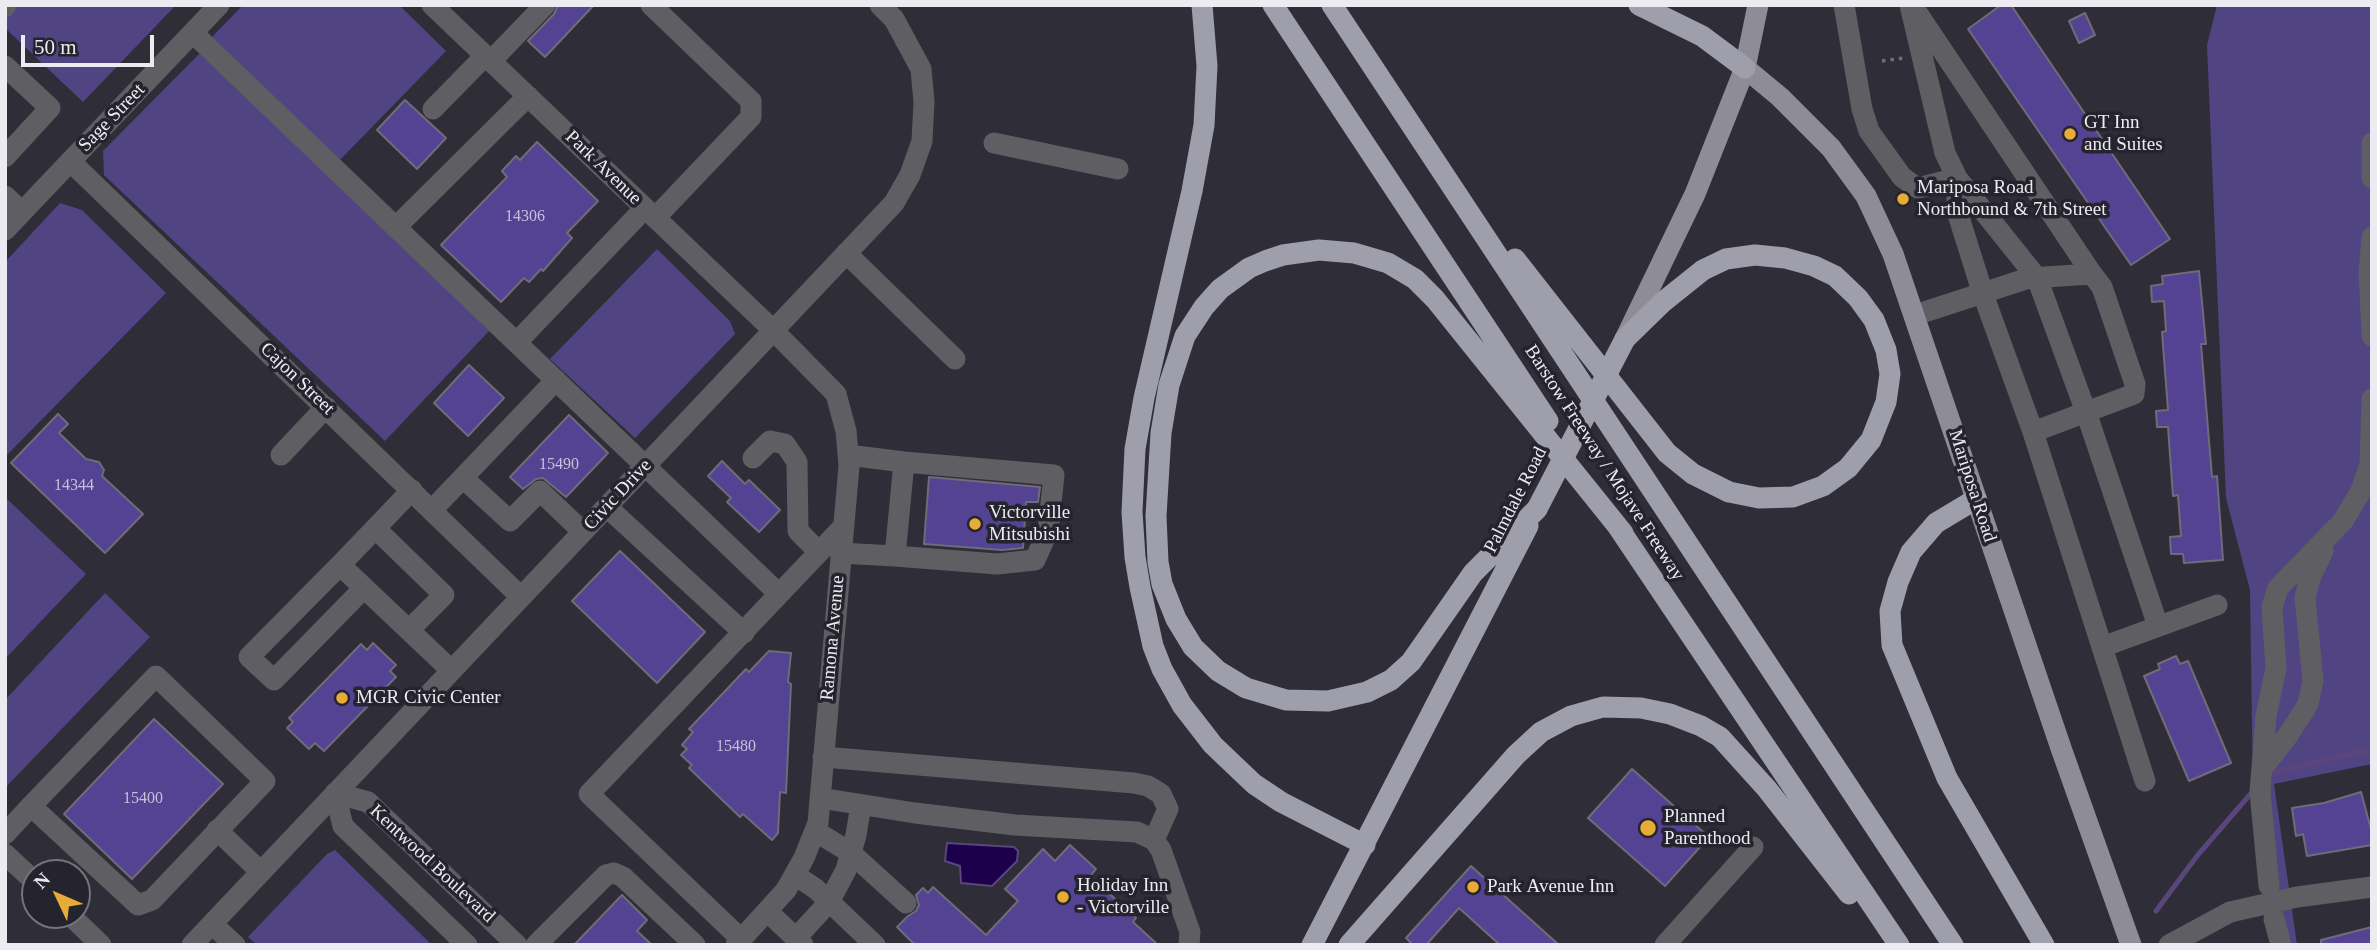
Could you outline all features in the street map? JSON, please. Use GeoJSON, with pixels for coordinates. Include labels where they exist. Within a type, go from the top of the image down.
{"type":"FeatureCollection","features":[{"type":"Feature","properties":{"kind":"highway"},"geometry":{"type":"LineString","coordinates":[[1202,5],[1207,65],[1204,125],[1135,449],[1132,521],[1142,598],[1153,646],[1162,669],[1182,705],[1213,745],[1254,784],[1281,802],[1365,845]]}},
{"type":"Feature","properties":{"kind":"highway","name":"Barstow Freeway / Mojave Freeway"},"geometry":{"type":"LineString","coordinates":[[1273,5],[1899,945]]}},
{"type":"Feature","properties":{"kind":"highway","name":"Barstow Freeway / Mojave Freeway"},"geometry":{"type":"LineString","coordinates":[[1332,5],[1954,945]]}},
{"type":"Feature","properties":{"kind":"highway"},"geometry":{"type":"LineString","coordinates":[[1639,5],[1702,36],[1745,68]]}},
{"type":"Feature","properties":{"kind":"highway"},"geometry":{"type":"LineString","coordinates":[[1425,145],[1667,453],[1693,474],[1729,492],[1759,498],[1793,497],[1823,486],[1849,468],[1871,440],[1886,402],[1890,374],[1886,350],[1874,320],[1858,298],[1835,276],[1814,266],[1785,258],[1755,255],[1726,259],[1703,270],[1625,339]]}},
{"type":"Feature","properties":{"kind":"highway"},"geometry":{"type":"LineString","coordinates":[[1537,509],[1473,573],[1411,662],[1391,680],[1367,692],[1328,701],[1286,700],[1246,688],[1211,665],[1184,635],[1168,603],[1158,562],[1156,516],[1161,433],[1169,385],[1185,336],[1220,289],[1249,268],[1265,261],[1283,255],[1319,250],[1354,253],[1388,263],[1415,279],[1435,299],[1623,534]]}},
{"type":"Feature","properties":{"kind":"highway","name":"Palmdale Road"},"geometry":{"type":"LineString","coordinates":[[1312,945],[1625,339]]}},
{"type":"Feature","properties":{"kind":"highway"},"geometry":{"type":"LineString","coordinates":[[1976,499],[1937,523],[1910,552],[1890,611],[1892,645],[1947,778],[2045,945]]}},
{"type":"Feature","properties":{"kind":"highway"},"geometry":{"type":"LineString","coordinates":[[1349,945],[1516,755],[1541,732],[1571,716],[1602,707],[1641,708],[1670,714],[1720,737],[1767,789],[1889,945]]}},
{"type":"Feature","properties":{"kind":"main road","name":"Palmdale Road"},"geometry":{"type":"LineString","coordinates":[[1625,339],[1695,194],[1745,68],[1758,5]]}},
{"type":"Feature","properties":{"kind":"main road","name":"Mariposa Road"},"geometry":{"type":"LineString","coordinates":[[1745,68],[1780,97],[1831,148],[1866,196],[1893,254],[2131,945]]}},
{"type":"Feature","properties":{"kind":"street","name":"Sage Street"},"geometry":{"type":"LineString","coordinates":[[5,230],[219,5]]}},
{"type":"Feature","properties":{"kind":"street","name":"Park Avenue"},"geometry":{"type":"LineString","coordinates":[[432,5],[773,330]]}},
{"type":"Feature","properties":{"kind":"street"},"geometry":{"type":"LineString","coordinates":[[433,109],[545,5]]}},
{"type":"Feature","properties":{"kind":"street"},"geometry":{"type":"LineString","coordinates":[[516,342],[751,117],[751,101],[651,5]]}},
{"type":"Feature","properties":{"kind":"street"},"geometry":{"type":"LineString","coordinates":[[1844,5],[1862,109],[1869,131],[1902,177],[1913,185],[1919,188],[1957,178]]}},
{"type":"Feature","properties":{"kind":"street"},"geometry":{"type":"LineString","coordinates":[[1911,5],[1945,153],[1957,178],[2037,278],[2086,412],[2158,626]]}},
{"type":"Feature","properties":{"kind":"street"},"geometry":{"type":"LineString","coordinates":[[1911,5],[2102,287],[2135,384],[2134,394],[2033,432]]}},
{"type":"Feature","properties":{"kind":"street","name":"Civic Drive"},"geometry":{"type":"LineString","coordinates":[[192,945],[894,203],[910,175],[922,141],[924,102],[921,69],[886,7]]}},
{"type":"Feature","properties":{"kind":"street"},"geometry":{"type":"LineString","coordinates":[[193,33],[779,594]]}},
{"type":"Feature","properties":{"kind":"street"},"geometry":{"type":"LineString","coordinates":[[5,66],[50,108],[5,157]]}},
{"type":"Feature","properties":{"kind":"street"},"geometry":{"type":"LineString","coordinates":[[396,227],[528,96]]}},
{"type":"Feature","properties":{"kind":"street"},"geometry":{"type":"LineString","coordinates":[[994,143],[1118,169]]}},
{"type":"Feature","properties":{"kind":"street"},"geometry":{"type":"LineString","coordinates":[[2372,143],[2372,178]]}},
{"type":"Feature","properties":{"kind":"street","name":"Cajon Street"},"geometry":{"type":"LineString","coordinates":[[71,162],[521,597]]}},
{"type":"Feature","properties":{"kind":"street"},"geometry":{"type":"LineString","coordinates":[[1957,178],[1958,211],[1983,294],[2033,432],[2145,781]]}},
{"type":"Feature","properties":{"kind":"street"},"geometry":{"type":"LineString","coordinates":[[5,196],[22,212]]}},
{"type":"Feature","properties":{"kind":"street"},"geometry":{"type":"LineString","coordinates":[[2372,237],[2369,292],[2372,336]]}},
{"type":"Feature","properties":{"kind":"street"},"geometry":{"type":"LineString","coordinates":[[846,254],[955,359]]}},
{"type":"Feature","properties":{"kind":"street"},"geometry":{"type":"LineString","coordinates":[[1915,315],[2029,278],[2092,274]]}},
{"type":"Feature","properties":{"kind":"street","name":"Ramona Avenue"},"geometry":{"type":"LineString","coordinates":[[739,942],[786,890],[804,858],[818,823],[830,552],[842,528],[849,466],[846,431],[836,394],[773,330]]}},
{"type":"Feature","properties":{"kind":"street"},"geometry":{"type":"LineString","coordinates":[[432,510],[556,380]]}},
{"type":"Feature","properties":{"kind":"street"},"geometry":{"type":"LineString","coordinates":[[2269,886],[2260,792],[2266,716],[2276,668],[2271,619],[2274,597],[2284,581],[2330,536],[2353,508],[2367,478],[2370,464],[2372,399]]}},
{"type":"Feature","properties":{"kind":"street"},"geometry":{"type":"LineString","coordinates":[[281,455],[326,407]]}},
{"type":"Feature","properties":{"kind":"street"},"geometry":{"type":"LineString","coordinates":[[752,458],[770,441],[785,444],[797,462],[798,531],[830,552],[997,564],[1035,561],[1048,531],[1054,475],[848,455]]}},
{"type":"Feature","properties":{"kind":"street"},"geometry":{"type":"LineString","coordinates":[[895,556],[904,462]]}},
{"type":"Feature","properties":{"kind":"street"},"geometry":{"type":"LineString","coordinates":[[463,478],[510,521],[540,491],[583,532]]}},
{"type":"Feature","properties":{"kind":"street"},"geometry":{"type":"LineString","coordinates":[[364,588],[274,680],[249,657],[412,490]]}},
{"type":"Feature","properties":{"kind":"street"},"geometry":{"type":"LineString","coordinates":[[607,507],[744,633]]}},
{"type":"Feature","properties":{"kind":"street"},"geometry":{"type":"LineString","coordinates":[[376,528],[444,594],[409,630]]}},
{"type":"Feature","properties":{"kind":"street"},"geometry":{"type":"LineString","coordinates":[[2262,768],[2308,704],[2313,681],[2305,598],[2310,578],[2330,536]]}},
{"type":"Feature","properties":{"kind":"street"},"geometry":{"type":"LineString","coordinates":[[739,942],[589,794],[779,594],[830,552]]}},
{"type":"Feature","properties":{"kind":"street"},"geometry":{"type":"LineString","coordinates":[[340,565],[451,670]]}},
{"type":"Feature","properties":{"kind":"street"},"geometry":{"type":"LineString","coordinates":[[2102,647],[2217,605]]}},
{"type":"Feature","properties":{"kind":"street"},"geometry":{"type":"LineString","coordinates":[[5,834],[156,676],[265,781],[152,900],[138,905],[31,807]]}},
{"type":"Feature","properties":{"kind":"street"},"geometry":{"type":"LineString","coordinates":[[823,757],[1148,786],[1161,794],[1167,809],[1154,841]]}},
{"type":"Feature","properties":{"kind":"street","name":"Kentwood Boulevard"},"geometry":{"type":"LineString","coordinates":[[467,945],[343,826],[335,793],[368,802],[517,945]]}},
{"type":"Feature","properties":{"kind":"street"},"geometry":{"type":"LineString","coordinates":[[820,798],[1015,825],[1137,832],[1154,841],[1161,850],[1190,932],[1189,945]]}},
{"type":"Feature","properties":{"kind":"street"},"geometry":{"type":"LineString","coordinates":[[767,911],[800,942],[829,902],[846,870],[861,805]]}},
{"type":"Feature","properties":{"kind":"street"},"geometry":{"type":"LineString","coordinates":[[217,830],[261,872]]}},
{"type":"Feature","properties":{"kind":"street"},"geometry":{"type":"LineString","coordinates":[[815,831],[851,853],[906,903]]}},
{"type":"Feature","properties":{"kind":"street"},"geometry":{"type":"LineString","coordinates":[[1665,945],[1753,847]]}},
{"type":"Feature","properties":{"kind":"street"},"geometry":{"type":"LineString","coordinates":[[5,854],[21,869]]}},
{"type":"Feature","properties":{"kind":"street"},"geometry":{"type":"LineString","coordinates":[[536,945],[606,875],[614,873],[622,877],[695,945]]}},
{"type":"Feature","properties":{"kind":"street"},"geometry":{"type":"LineString","coordinates":[[795,875],[816,889],[875,945]]}},
{"type":"Feature","properties":{"kind":"street"},"geometry":{"type":"LineString","coordinates":[[2169,945],[2230,912],[2297,897],[2372,887]]}},
{"type":"Feature","properties":{"kind":"street"},"geometry":{"type":"LineString","coordinates":[[2274,919],[2281,945]]}},
{"type":"Feature","properties":{"kind":"street"},"geometry":{"type":"LineString","coordinates":[[212,924],[234,945]]}},
{"type":"Feature","properties":{"kind":"street"},"geometry":{"type":"LineString","coordinates":[[84,929],[101,945]]}},
{"type":"Feature","properties":{"kind":"path"},"geometry":{"type":"LineString","coordinates":[[1881,61],[1896,60]]}},
{"type":"Feature","properties":{"kind":"shaded area"},"geometry":{"type":"Polygon","coordinates":[[[15,5],[176,5],[83,102],[5,28],[5,15],[15,5]]]}},
{"type":"Feature","properties":{"kind":"shaded area"},"geometry":{"type":"Polygon","coordinates":[[[243,5],[399,5],[446,51],[339,161],[212,37],[243,5]]]}},
{"type":"Feature","properties":{"kind":"shaded area"},"geometry":{"type":"Polygon","coordinates":[[[2217,5],[2372,5],[2372,764],[2274,784],[2297,945],[2273,945],[2253,795],[2250,590],[2226,498],[2207,45],[2217,5]]]}},
{"type":"Feature","properties":{"kind":"shaded area"},"geometry":{"type":"Polygon","coordinates":[[[200,53],[490,330],[385,441],[104,175],[103,151],[200,53]]]}},
{"type":"Feature","properties":{"kind":"shaded area"},"geometry":{"type":"Polygon","coordinates":[[[60,203],[82,210],[166,293],[7,455],[5,262],[60,203]]]}},
{"type":"Feature","properties":{"kind":"shaded area"},"geometry":{"type":"Polygon","coordinates":[[[657,249],[730,321],[735,334],[635,438],[550,359],[657,249]]]}},
{"type":"Feature","properties":{"kind":"shaded area"},"geometry":{"type":"Polygon","coordinates":[[[5,497],[86,574],[5,659],[5,497]]]}},
{"type":"Feature","properties":{"kind":"shaded area"},"geometry":{"type":"Polygon","coordinates":[[[105,593],[150,637],[5,788],[5,700],[105,593]]]}},
{"type":"Feature","properties":{"kind":"shaded area"},"geometry":{"type":"Polygon","coordinates":[[[947,843],[1014,847],[1018,851],[1017,861],[992,886],[961,883],[960,866],[945,861],[947,843]]]}},
{"type":"Feature","properties":{"kind":"shaded area"},"geometry":{"type":"Polygon","coordinates":[[[335,850],[432,945],[257,945],[248,937],[327,854],[335,850]]]}},
{"type":"Feature","properties":{"kind":"building"},"geometry":{"type":"Polygon","coordinates":[[[558,5],[594,5],[545,57],[528,41],[554,14],[558,5]]]}},
{"type":"Feature","properties":{"kind":"building","name":"GT Inn and Suites"},"geometry":{"type":"Polygon","coordinates":[[[2001,5],[2011,5],[2170,239],[2131,265],[1968,29],[2001,5]]]}},
{"type":"Feature","properties":{"kind":"building"},"geometry":{"type":"Polygon","coordinates":[[[2085,13],[2095,35],[2079,43],[2069,21],[2085,13]]]}},
{"type":"Feature","properties":{"kind":"building"},"geometry":{"type":"Polygon","coordinates":[[[405,100],[446,138],[417,169],[377,130],[405,100]]]}},
{"type":"Feature","properties":{"kind":"building"},"geometry":{"type":"Polygon","coordinates":[[[537,142],[598,201],[567,233],[572,238],[543,271],[541,269],[529,282],[524,278],[501,302],[441,245],[507,177],[502,171],[516,156],[520,160],[537,142]]]}},
{"type":"Feature","properties":{"kind":"building"},"geometry":{"type":"Polygon","coordinates":[[[2199,271],[2206,344],[2201,344],[2212,477],[2217,476],[2223,560],[2184,563],[2183,554],[2171,554],[2170,537],[2181,536],[2178,495],[2173,496],[2168,427],[2157,427],[2156,411],[2168,410],[2162,332],[2166,331],[2164,301],[2152,302],[2151,286],[2163,284],[2162,276],[2199,271]]]}},
{"type":"Feature","properties":{"kind":"building"},"geometry":{"type":"Polygon","coordinates":[[[469,365],[504,398],[468,436],[434,403],[469,365]]]}},
{"type":"Feature","properties":{"kind":"building"},"geometry":{"type":"Polygon","coordinates":[[[58,414],[68,424],[59,433],[86,459],[99,462],[104,470],[102,476],[143,514],[105,553],[11,463],[58,414]]]}},
{"type":"Feature","properties":{"kind":"building"},"geometry":{"type":"Polygon","coordinates":[[[569,415],[608,453],[566,497],[543,478],[536,479],[523,489],[510,477],[569,415]]]}},
{"type":"Feature","properties":{"kind":"building"},"geometry":{"type":"Polygon","coordinates":[[[722,461],[745,484],[749,480],[780,510],[759,532],[727,502],[731,498],[708,476],[722,461]]]}},
{"type":"Feature","properties":{"kind":"building","name":"Victorville Mitsubishi"},"geometry":{"type":"Polygon","coordinates":[[[929,477],[1040,487],[1038,502],[1026,502],[1023,548],[1002,550],[924,544],[929,477]]]}},
{"type":"Feature","properties":{"kind":"building"},"geometry":{"type":"Polygon","coordinates":[[[620,551],[705,632],[657,683],[572,601],[620,551]]]}},
{"type":"Feature","properties":{"kind":"building","name":"MGR Civic Center"},"geometry":{"type":"Polygon","coordinates":[[[373,643],[396,665],[390,671],[396,677],[324,751],[315,743],[309,749],[287,728],[293,722],[289,718],[361,644],[367,650],[373,643]]]}},
{"type":"Feature","properties":{"kind":"building"},"geometry":{"type":"Polygon","coordinates":[[[769,651],[791,653],[786,793],[780,792],[778,833],[772,840],[743,814],[740,817],[689,768],[692,765],[681,755],[687,749],[682,745],[693,732],[689,729],[746,669],[749,672],[769,651]]]}},
{"type":"Feature","properties":{"kind":"building"},"geometry":{"type":"Polygon","coordinates":[[[2176,656],[2180,664],[2188,661],[2231,763],[2189,781],[2144,676],[2160,669],[2158,664],[2176,656]]]}},
{"type":"Feature","properties":{"kind":"building"},"geometry":{"type":"Polygon","coordinates":[[[154,719],[223,784],[132,879],[64,814],[154,719]]]}},
{"type":"Feature","properties":{"kind":"building","name":"Planned Parenthood"},"geometry":{"type":"Polygon","coordinates":[[[1632,769],[1709,837],[1665,886],[1588,818],[1632,769]]]}},
{"type":"Feature","properties":{"kind":"building"},"geometry":{"type":"Polygon","coordinates":[[[2361,792],[2372,833],[2372,845],[2307,856],[2303,834],[2296,836],[2292,808],[2324,803],[2361,792]]]}},
{"type":"Feature","properties":{"kind":"building","name":"Holiday Inn - Victorville"},"geometry":{"type":"Polygon","coordinates":[[[1070,845],[1096,869],[1090,876],[1136,918],[1133,922],[1158,945],[915,945],[897,927],[916,911],[919,905],[916,895],[923,888],[928,893],[933,887],[986,935],[1018,901],[1005,889],[1043,849],[1055,861],[1070,845]]]}},
{"type":"Feature","properties":{"kind":"building","name":"Park Avenue Inn"},"geometry":{"type":"Polygon","coordinates":[[[1471,866],[1559,945],[1500,945],[1459,908],[1426,945],[1413,945],[1406,938],[1471,866]]]}},
{"type":"Feature","properties":{"kind":"building"},"geometry":{"type":"Polygon","coordinates":[[[622,895],[647,920],[637,931],[652,945],[574,945],[622,895]]]}},
{"type":"Feature","properties":{"kind":"building"},"geometry":{"type":"Polygon","coordinates":[[[2372,927],[2372,945],[2321,945],[2321,940],[2372,927]]]}},
{"type":"Feature","properties":{"kind":"waterway"},"geometry":{"type":"LineString","coordinates":[[2268,777],[2272,773],[2372,749]]}},
{"type":"Feature","properties":{"kind":"waterway"},"geometry":{"type":"LineString","coordinates":[[2156,911],[2197,856],[2253,791]]}},
{"type":"Feature","properties":{"kind":"place","name":"GT Inn and Suites"},"geometry":{"type":"Point","coordinates":[2070,134]}},
{"type":"Feature","properties":{"kind":"place","name":"Mariposa Road Northbound & 7th Street"},"geometry":{"type":"Point","coordinates":[1903,199]}},
{"type":"Feature","properties":{"kind":"place","name":"Victorville Mitsubishi"},"geometry":{"type":"Point","coordinates":[975,524]}},
{"type":"Feature","properties":{"kind":"place","name":"MGR Civic Center"},"geometry":{"type":"Point","coordinates":[342,698]}},
{"type":"Feature","properties":{"kind":"place","name":"Planned Parenthood"},"geometry":{"type":"Point","coordinates":[1648,828]}},
{"type":"Feature","properties":{"kind":"place","name":"Park Avenue Inn"},"geometry":{"type":"Point","coordinates":[1473,887]}},
{"type":"Feature","properties":{"kind":"place","name":"Holiday Inn - Victorville"},"geometry":{"type":"Point","coordinates":[1063,897]}}]}
